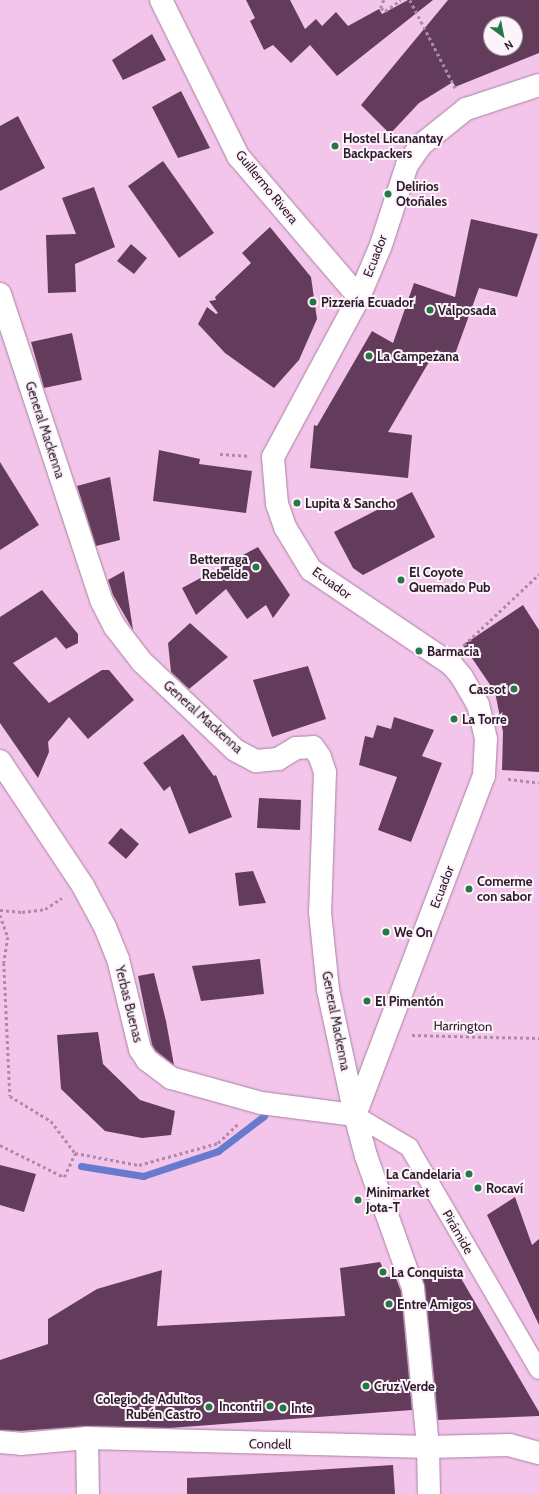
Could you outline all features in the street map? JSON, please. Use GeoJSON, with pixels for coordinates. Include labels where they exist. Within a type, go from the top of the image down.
{"type":"FeatureCollection","features":[{"type":"Feature","properties":{"kind":"main road","name":"Guillermo Rivera"},"geometry":{"type":"LineString","coordinates":[[161,0],[238,156],[359,297]]}},
{"type":"Feature","properties":{"kind":"main road","name":"Ecuador"},"geometry":{"type":"LineString","coordinates":[[355,1115],[484,776],[486,758],[483,720],[471,691],[452,665],[311,570],[285,527],[277,504],[273,457],[359,297],[381,245],[407,165],[421,145],[466,109],[539,85]]}},
{"type":"Feature","properties":{"kind":"main road","name":"General Mackenna"},"geometry":{"type":"LineString","coordinates":[[0,294],[98,593],[115,628],[142,662],[235,750],[256,761],[278,759],[296,748],[313,747],[320,757],[325,772],[320,912],[328,990],[355,1115]]}},
{"type":"Feature","properties":{"kind":"main road","name":"Yerbas Buenas"},"geometry":{"type":"LineString","coordinates":[[0,761],[83,886],[118,959],[140,1049],[147,1060],[171,1078],[261,1103],[355,1115]]}},
{"type":"Feature","properties":{"kind":"main road"},"geometry":{"type":"LineString","coordinates":[[355,1115],[366,1156],[412,1288],[428,1447],[429,1494]]}},
{"type":"Feature","properties":{"kind":"main road"},"geometry":{"type":"LineString","coordinates":[[87,1438],[88,1494]]}},
{"type":"Feature","properties":{"kind":"main road","name":"Condell"},"geometry":{"type":"LineString","coordinates":[[0,1442],[21,1444],[87,1438],[428,1447],[509,1445],[539,1453]]}},
{"type":"Feature","properties":{"kind":"street","name":"Pirámide"},"geometry":{"type":"LineString","coordinates":[[355,1115],[409,1147],[539,1370]]}},
{"type":"Feature","properties":{"kind":"path"},"geometry":{"type":"LineString","coordinates":[[384,0],[381,6],[385,11],[402,0]]}},
{"type":"Feature","properties":{"kind":"path"},"geometry":{"type":"LineString","coordinates":[[410,0],[466,109]]}},
{"type":"Feature","properties":{"kind":"path"},"geometry":{"type":"LineString","coordinates":[[220,454],[273,457]]}},
{"type":"Feature","properties":{"kind":"path"},"geometry":{"type":"LineString","coordinates":[[452,665],[463,645],[539,574]]}},
{"type":"Feature","properties":{"kind":"path"},"geometry":{"type":"LineString","coordinates":[[484,776],[539,783]]}},
{"type":"Feature","properties":{"kind":"path"},"geometry":{"type":"LineString","coordinates":[[0,910],[22,912],[44,909],[83,886]]}},
{"type":"Feature","properties":{"kind":"path"},"geometry":{"type":"LineString","coordinates":[[0,915],[8,938],[4,964],[10,1096],[51,1121],[75,1153],[139,1165],[218,1143],[261,1103]]}},
{"type":"Feature","properties":{"kind":"path","name":"Harrington"},"geometry":{"type":"LineString","coordinates":[[386,1034],[539,1038]]}},
{"type":"Feature","properties":{"kind":"path"},"geometry":{"type":"LineString","coordinates":[[0,1145],[64,1177],[75,1153]]}},
{"type":"Feature","properties":{"kind":"building"},"geometry":{"type":"Polygon","coordinates":[[[246,0],[290,0],[305,29],[316,19],[322,26],[336,12],[348,26],[379,9],[382,14],[408,0],[433,0],[337,76],[310,45],[291,63],[273,45],[264,50],[250,21],[255,18],[246,0]]]}},
{"type":"Feature","properties":{"kind":"building"},"geometry":{"type":"Polygon","coordinates":[[[448,0],[539,0],[539,53],[455,87],[453,82],[419,103],[390,134],[361,105],[448,0]]]}},
{"type":"Feature","properties":{"kind":"building"},"geometry":{"type":"Polygon","coordinates":[[[152,34],[166,60],[123,80],[112,60],[152,34]]]}},
{"type":"Feature","properties":{"kind":"building"},"geometry":{"type":"Polygon","coordinates":[[[181,91],[210,148],[178,158],[152,107],[181,91]]]}},
{"type":"Feature","properties":{"kind":"building"},"geometry":{"type":"Polygon","coordinates":[[[18,116],[45,168],[0,191],[0,126],[18,116]]]}},
{"type":"Feature","properties":{"kind":"building"},"geometry":{"type":"Polygon","coordinates":[[[163,161],[214,233],[179,258],[128,186],[163,161]]]}},
{"type":"Feature","properties":{"kind":"building"},"geometry":{"type":"Polygon","coordinates":[[[94,187],[115,247],[75,264],[76,292],[48,293],[46,235],[76,234],[62,198],[94,187]]]}},
{"type":"Feature","properties":{"kind":"building"},"geometry":{"type":"Polygon","coordinates":[[[471,219],[538,234],[517,297],[479,288],[454,357],[436,350],[388,432],[412,435],[408,478],[310,468],[314,425],[317,426],[372,331],[393,343],[414,283],[455,297],[471,219]]]}},
{"type":"Feature","properties":{"kind":"building"},"geometry":{"type":"Polygon","coordinates":[[[270,227],[311,277],[317,319],[299,360],[274,388],[225,353],[198,324],[207,307],[216,314],[218,313],[209,301],[216,300],[215,297],[251,263],[242,253],[270,227]]]}},
{"type":"Feature","properties":{"kind":"building"},"geometry":{"type":"Polygon","coordinates":[[[131,244],[147,258],[134,274],[117,261],[131,244]]]}},
{"type":"Feature","properties":{"kind":"building"},"geometry":{"type":"Polygon","coordinates":[[[72,333],[82,380],[44,388],[31,342],[72,333]]]}},
{"type":"Feature","properties":{"kind":"building"},"geometry":{"type":"Polygon","coordinates":[[[159,450],[200,459],[199,464],[252,471],[246,513],[153,501],[159,450]]]}},
{"type":"Feature","properties":{"kind":"building"},"geometry":{"type":"Polygon","coordinates":[[[0,462],[39,525],[0,550],[0,462]]]}},
{"type":"Feature","properties":{"kind":"building"},"geometry":{"type":"Polygon","coordinates":[[[110,477],[120,540],[96,546],[77,486],[110,477]]]}},
{"type":"Feature","properties":{"kind":"building"},"geometry":{"type":"Polygon","coordinates":[[[412,492],[435,537],[363,575],[353,568],[334,532],[412,492]]]}},
{"type":"Feature","properties":{"kind":"building"},"geometry":{"type":"Polygon","coordinates":[[[258,547],[290,595],[273,618],[266,605],[247,619],[226,589],[196,615],[182,588],[258,547]]]}},
{"type":"Feature","properties":{"kind":"building"},"geometry":{"type":"Polygon","coordinates":[[[124,571],[133,630],[113,595],[108,580],[124,571]]]}},
{"type":"Feature","properties":{"kind":"building"},"geometry":{"type":"Polygon","coordinates":[[[42,590],[78,634],[78,643],[66,649],[56,637],[13,663],[49,703],[102,670],[109,670],[134,700],[88,739],[69,717],[48,742],[49,752],[38,778],[0,723],[0,617],[42,590]]]}},
{"type":"Feature","properties":{"kind":"building"},"geometry":{"type":"Polygon","coordinates":[[[523,605],[539,630],[539,772],[502,770],[503,732],[495,692],[463,645],[523,605]]]}},
{"type":"Feature","properties":{"kind":"building"},"geometry":{"type":"Polygon","coordinates":[[[190,623],[228,657],[189,689],[171,672],[168,643],[190,623]]]}},
{"type":"Feature","properties":{"kind":"building"},"geometry":{"type":"Polygon","coordinates":[[[308,666],[326,719],[272,737],[253,680],[308,666]]]}},
{"type":"Feature","properties":{"kind":"building"},"geometry":{"type":"Polygon","coordinates":[[[394,717],[434,730],[422,756],[442,763],[411,842],[378,830],[397,777],[359,765],[365,736],[373,738],[377,725],[391,729],[394,717]]]}},
{"type":"Feature","properties":{"kind":"building"},"geometry":{"type":"Polygon","coordinates":[[[183,734],[214,776],[216,775],[232,817],[189,834],[170,786],[164,791],[143,763],[183,734]]]}},
{"type":"Feature","properties":{"kind":"building"},"geometry":{"type":"Polygon","coordinates":[[[259,798],[301,800],[300,830],[257,828],[259,798]]]}},
{"type":"Feature","properties":{"kind":"building"},"geometry":{"type":"Polygon","coordinates":[[[121,828],[139,844],[126,859],[108,843],[121,828]]]}},
{"type":"Feature","properties":{"kind":"building"},"geometry":{"type":"Polygon","coordinates":[[[253,871],[266,903],[239,906],[235,873],[253,871]]]}},
{"type":"Feature","properties":{"kind":"building"},"geometry":{"type":"Polygon","coordinates":[[[260,959],[264,994],[201,1001],[192,966],[260,959]]]}},
{"type":"Feature","properties":{"kind":"building"},"geometry":{"type":"Polygon","coordinates":[[[154,973],[166,1021],[174,1065],[156,1051],[152,1045],[138,976],[154,973]]]}},
{"type":"Feature","properties":{"kind":"building"},"geometry":{"type":"Polygon","coordinates":[[[98,1032],[103,1064],[140,1100],[175,1111],[171,1135],[142,1138],[105,1131],[61,1089],[57,1035],[98,1032]]]}},
{"type":"Feature","properties":{"kind":"building"},"geometry":{"type":"Polygon","coordinates":[[[0,1165],[36,1174],[24,1212],[0,1205],[0,1165]]]}},
{"type":"Feature","properties":{"kind":"building"},"geometry":{"type":"Polygon","coordinates":[[[515,1197],[532,1245],[539,1239],[539,1325],[487,1215],[515,1197]]]}},
{"type":"Feature","properties":{"kind":"building"},"geometry":{"type":"Polygon","coordinates":[[[380,1262],[387,1277],[395,1276],[401,1291],[412,1410],[170,1428],[87,1426],[21,1431],[0,1430],[0,1360],[48,1344],[48,1319],[97,1289],[162,1270],[157,1326],[345,1316],[340,1268],[380,1262]]]}},
{"type":"Feature","properties":{"kind":"building"},"geometry":{"type":"Polygon","coordinates":[[[455,1268],[539,1412],[539,1416],[438,1420],[425,1287],[421,1272],[455,1268]]]}},
{"type":"Feature","properties":{"kind":"building"},"geometry":{"type":"Polygon","coordinates":[[[393,1465],[395,1494],[187,1494],[187,1478],[393,1465]]]}},
{"type":"Feature","properties":{"kind":"waterway"},"geometry":{"type":"LineString","coordinates":[[81,1166],[143,1176],[218,1151],[264,1116]]}},
{"type":"Feature","properties":{"kind":"place","name":"Hostel Licanantay Backpackers"},"geometry":{"type":"Point","coordinates":[335,146]}},
{"type":"Feature","properties":{"kind":"place","name":"Delirios Otoñales"},"geometry":{"type":"Point","coordinates":[388,194]}},
{"type":"Feature","properties":{"kind":"place","name":"Pizzería Ecuador"},"geometry":{"type":"Point","coordinates":[313,302]}},
{"type":"Feature","properties":{"kind":"place","name":"Valposada"},"geometry":{"type":"Point","coordinates":[430,310]}},
{"type":"Feature","properties":{"kind":"place","name":"La Campezana"},"geometry":{"type":"Point","coordinates":[369,356]}},
{"type":"Feature","properties":{"kind":"place","name":"Lupita & Sancho"},"geometry":{"type":"Point","coordinates":[297,503]}},
{"type":"Feature","properties":{"kind":"place","name":"Betterraga Rebelde"},"geometry":{"type":"Point","coordinates":[256,567]}},
{"type":"Feature","properties":{"kind":"place","name":"El Coyote Quemado Pub"},"geometry":{"type":"Point","coordinates":[401,580]}},
{"type":"Feature","properties":{"kind":"place","name":"Barmacia"},"geometry":{"type":"Point","coordinates":[419,651]}},
{"type":"Feature","properties":{"kind":"place","name":"Cassot"},"geometry":{"type":"Point","coordinates":[514,689]}},
{"type":"Feature","properties":{"kind":"place","name":"La Torre"},"geometry":{"type":"Point","coordinates":[454,719]}},
{"type":"Feature","properties":{"kind":"place","name":"Comerme con sabor"},"geometry":{"type":"Point","coordinates":[469,889]}},
{"type":"Feature","properties":{"kind":"place","name":"We On"},"geometry":{"type":"Point","coordinates":[386,932]}},
{"type":"Feature","properties":{"kind":"place","name":"El Pimentón"},"geometry":{"type":"Point","coordinates":[367,1001]}},
{"type":"Feature","properties":{"kind":"place","name":"La Candelaria"},"geometry":{"type":"Point","coordinates":[469,1174]}},
{"type":"Feature","properties":{"kind":"place","name":"Rocaví"},"geometry":{"type":"Point","coordinates":[478,1188]}},
{"type":"Feature","properties":{"kind":"place","name":"Minimarket Jota-T"},"geometry":{"type":"Point","coordinates":[358,1200]}},
{"type":"Feature","properties":{"kind":"place","name":"La Conquista"},"geometry":{"type":"Point","coordinates":[383,1272]}},
{"type":"Feature","properties":{"kind":"place","name":"Entre Amigos"},"geometry":{"type":"Point","coordinates":[389,1304]}},
{"type":"Feature","properties":{"kind":"place","name":"Cruz Verde"},"geometry":{"type":"Point","coordinates":[366,1386]}},
{"type":"Feature","properties":{"kind":"place","name":"Incontri"},"geometry":{"type":"Point","coordinates":[270,1406]}},
{"type":"Feature","properties":{"kind":"place","name":"Colegio de Adultos Rubén Castro"},"geometry":{"type":"Point","coordinates":[209,1407]}},
{"type":"Feature","properties":{"kind":"place","name":"Inte"},"geometry":{"type":"Point","coordinates":[283,1408]}}]}
